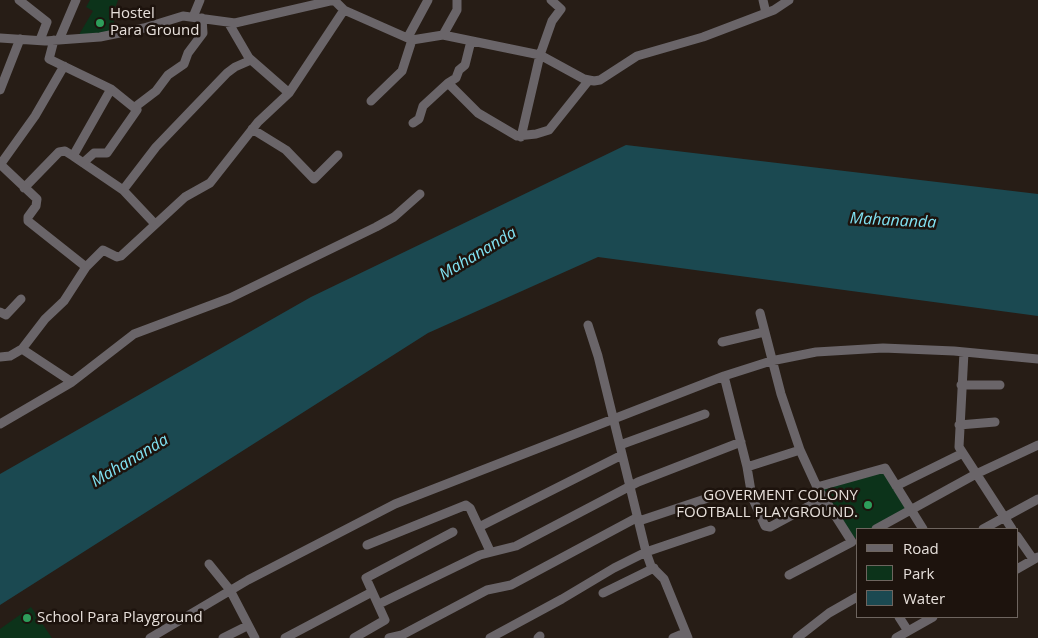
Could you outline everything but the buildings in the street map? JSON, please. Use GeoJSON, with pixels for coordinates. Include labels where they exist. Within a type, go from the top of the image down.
{"type":"FeatureCollection","features":[{"type":"Feature","properties":{"kind":"street"},"geometry":{"type":"LineString","coordinates":[[19,0],[47,22],[40,40]]}},
{"type":"Feature","properties":{"kind":"street"},"geometry":{"type":"LineString","coordinates":[[76,0],[56,40],[49,59],[111,89],[135,107],[136,113],[107,152],[94,153],[83,163]]}},
{"type":"Feature","properties":{"kind":"street"},"geometry":{"type":"LineString","coordinates":[[197,18],[200,0]]}},
{"type":"Feature","properties":{"kind":"street"},"geometry":{"type":"LineString","coordinates":[[1,39],[56,40],[100,37],[144,28],[183,16],[235,23],[334,0],[344,10],[410,38],[443,36],[540,55],[589,80],[600,80],[637,56],[703,37],[766,14],[789,0]]}},
{"type":"Feature","properties":{"kind":"street"},"geometry":{"type":"LineString","coordinates":[[371,101],[402,71],[410,38],[428,0]]}},
{"type":"Feature","properties":{"kind":"street"},"geometry":{"type":"LineString","coordinates":[[443,36],[457,10],[458,0]]}},
{"type":"Feature","properties":{"kind":"street"},"geometry":{"type":"LineString","coordinates":[[521,137],[540,55],[552,21],[562,10],[550,0]]}},
{"type":"Feature","properties":{"kind":"street"},"geometry":{"type":"LineString","coordinates":[[763,0],[766,14]]}},
{"type":"Feature","properties":{"kind":"street"},"geometry":{"type":"LineString","coordinates":[[0,357],[10,356],[22,349],[45,319],[64,301],[86,267],[105,249],[117,257],[122,256],[185,197],[210,183],[252,129],[289,94],[344,10]]}},
{"type":"Feature","properties":{"kind":"street"},"geometry":{"type":"LineString","coordinates":[[135,107],[156,91],[168,75],[184,64],[193,46],[202,36],[204,26],[197,18]]}},
{"type":"Feature","properties":{"kind":"street"},"geometry":{"type":"LineString","coordinates":[[228,22],[251,60],[289,94]]}},
{"type":"Feature","properties":{"kind":"street"},"geometry":{"type":"LineString","coordinates":[[0,90],[20,39]]}},
{"type":"Feature","properties":{"kind":"street"},"geometry":{"type":"LineString","coordinates":[[413,124],[419,119],[423,106],[456,78],[459,70],[465,65],[471,41]]}},
{"type":"Feature","properties":{"kind":"street"},"geometry":{"type":"LineString","coordinates":[[123,190],[156,147],[227,73],[251,60]]}},
{"type":"Feature","properties":{"kind":"street"},"geometry":{"type":"LineString","coordinates":[[64,66],[35,116],[0,164],[38,202],[28,220],[86,267]]}},
{"type":"Feature","properties":{"kind":"street"},"geometry":{"type":"LineString","coordinates":[[448,83],[478,114],[512,134],[521,137],[543,133],[553,126],[589,80]]}},
{"type":"Feature","properties":{"kind":"street"},"geometry":{"type":"LineString","coordinates":[[73,156],[111,89]]}},
{"type":"Feature","properties":{"kind":"street"},"geometry":{"type":"LineString","coordinates":[[252,129],[286,150],[314,179],[338,155]]}},
{"type":"Feature","properties":{"kind":"street"},"geometry":{"type":"LineString","coordinates":[[24,188],[59,152],[65,151],[123,190],[155,224]]}},
{"type":"Feature","properties":{"kind":"street"},"geometry":{"type":"LineString","coordinates":[[0,424],[72,382],[134,334],[230,298],[376,227],[394,217],[420,194]]}},
{"type":"Feature","properties":{"kind":"street"},"geometry":{"type":"LineString","coordinates":[[0,312],[6,315],[21,300]]}},
{"type":"Feature","properties":{"kind":"street"},"geometry":{"type":"LineString","coordinates":[[760,313],[771,361],[800,450],[824,498],[854,541],[789,575]]}},
{"type":"Feature","properties":{"kind":"street"},"geometry":{"type":"LineString","coordinates":[[588,325],[598,356],[646,552],[654,568],[664,579],[686,635],[674,638]]}},
{"type":"Feature","properties":{"kind":"street"},"geometry":{"type":"LineString","coordinates":[[722,342],[764,332]]}},
{"type":"Feature","properties":{"kind":"street"},"geometry":{"type":"LineString","coordinates":[[150,638],[230,590],[345,528],[395,504],[724,376],[771,361],[816,352],[883,348],[964,352],[1038,359]]}},
{"type":"Feature","properties":{"kind":"street"},"geometry":{"type":"LineString","coordinates":[[22,349],[72,382]]}},
{"type":"Feature","properties":{"kind":"street"},"geometry":{"type":"LineString","coordinates":[[964,352],[958,440],[961,454],[1011,528]]}},
{"type":"Feature","properties":{"kind":"street"},"geometry":{"type":"LineString","coordinates":[[724,376],[747,467],[752,497],[767,527],[824,498]]}},
{"type":"Feature","properties":{"kind":"street"},"geometry":{"type":"LineString","coordinates":[[961,385],[1000,385]]}},
{"type":"Feature","properties":{"kind":"street"},"geometry":{"type":"LineString","coordinates":[[620,444],[705,414]]}},
{"type":"Feature","properties":{"kind":"street"},"geometry":{"type":"LineString","coordinates":[[959,425],[995,422]]}},
{"type":"Feature","properties":{"kind":"street"},"geometry":{"type":"LineString","coordinates":[[379,604],[490,551],[516,546],[629,486],[741,442]]}},
{"type":"Feature","properties":{"kind":"street"},"geometry":{"type":"LineString","coordinates":[[878,528],[976,474],[1038,445]]}},
{"type":"Feature","properties":{"kind":"street"},"geometry":{"type":"LineString","coordinates":[[747,467],[800,450]]}},
{"type":"Feature","properties":{"kind":"street"},"geometry":{"type":"LineString","coordinates":[[896,486],[961,454]]}},
{"type":"Feature","properties":{"kind":"street"},"geometry":{"type":"LineString","coordinates":[[479,527],[622,455]]}},
{"type":"Feature","properties":{"kind":"street"},"geometry":{"type":"LineString","coordinates":[[817,486],[882,468],[886,469],[922,528]]}},
{"type":"Feature","properties":{"kind":"street"},"geometry":{"type":"LineString","coordinates":[[389,638],[402,634],[487,590],[510,585],[639,519],[723,493]]}},
{"type":"Feature","properties":{"kind":"street"},"geometry":{"type":"LineString","coordinates":[[984,528],[1038,499]]}},
{"type":"Feature","properties":{"kind":"street"},"geometry":{"type":"LineString","coordinates":[[367,545],[466,505],[490,551]]}},
{"type":"Feature","properties":{"kind":"street"},"geometry":{"type":"LineString","coordinates":[[490,638],[646,552],[711,530]]}},
{"type":"Feature","properties":{"kind":"street"},"geometry":{"type":"LineString","coordinates":[[354,638],[385,620],[366,579],[367,576],[453,532]]}},
{"type":"Feature","properties":{"kind":"street"},"geometry":{"type":"LineString","coordinates":[[1018,537],[1036,558],[1018,568]]}},
{"type":"Feature","properties":{"kind":"street"},"geometry":{"type":"LineString","coordinates":[[209,564],[230,590],[255,638]]}},
{"type":"Feature","properties":{"kind":"street"},"geometry":{"type":"LineString","coordinates":[[603,593],[654,568]]}},
{"type":"Feature","properties":{"kind":"street"},"geometry":{"type":"LineString","coordinates":[[285,638],[372,592]]}},
{"type":"Feature","properties":{"kind":"street"},"geometry":{"type":"LineString","coordinates":[[797,638],[828,614],[856,599]]}},
{"type":"Feature","properties":{"kind":"street"},"geometry":{"type":"LineString","coordinates":[[900,618],[908,631]]}},
{"type":"Feature","properties":{"kind":"street"},"geometry":{"type":"LineString","coordinates":[[896,638],[931,618]]}},
{"type":"Feature","properties":{"kind":"street"},"geometry":{"type":"LineString","coordinates":[[223,638],[248,626]]}},
{"type":"Feature","properties":{"kind":"green space","name":"Hostel Para Ground"},"geometry":{"type":"Polygon","coordinates":[[[90,0],[118,0],[112,16],[117,30],[77,38],[93,11],[86,7],[90,0]]]}},
{"type":"Feature","properties":{"kind":"green space","name":"GOVERMENT COLONY FOOTBALL PLAYGROUND."},"geometry":{"type":"Polygon","coordinates":[[[885,470],[909,510],[874,528],[856,528],[856,538],[852,540],[819,487],[885,470]]]}},
{"type":"Feature","properties":{"kind":"green space","name":"School Para Playground"},"geometry":{"type":"Polygon","coordinates":[[[31,607],[52,638],[0,638],[0,629],[31,607]]]}},
{"type":"Feature","properties":{"kind":"water","name":"Mahananda"},"geometry":{"type":"Polygon","coordinates":[[[626,145],[1038,194],[1038,316],[598,257],[428,333],[0,605],[0,474],[311,297],[626,145]]]}},
{"type":"Feature","properties":{"kind":"place","name":"Hostel Para Ground"},"geometry":{"type":"Point","coordinates":[100,23]}},
{"type":"Feature","properties":{"kind":"place","name":"GOVERMENT COLONY FOOTBALL PLAYGROUND."},"geometry":{"type":"Point","coordinates":[868,505]}},
{"type":"Feature","properties":{"kind":"place","name":"School Para Playground"},"geometry":{"type":"Point","coordinates":[27,618]}}]}
